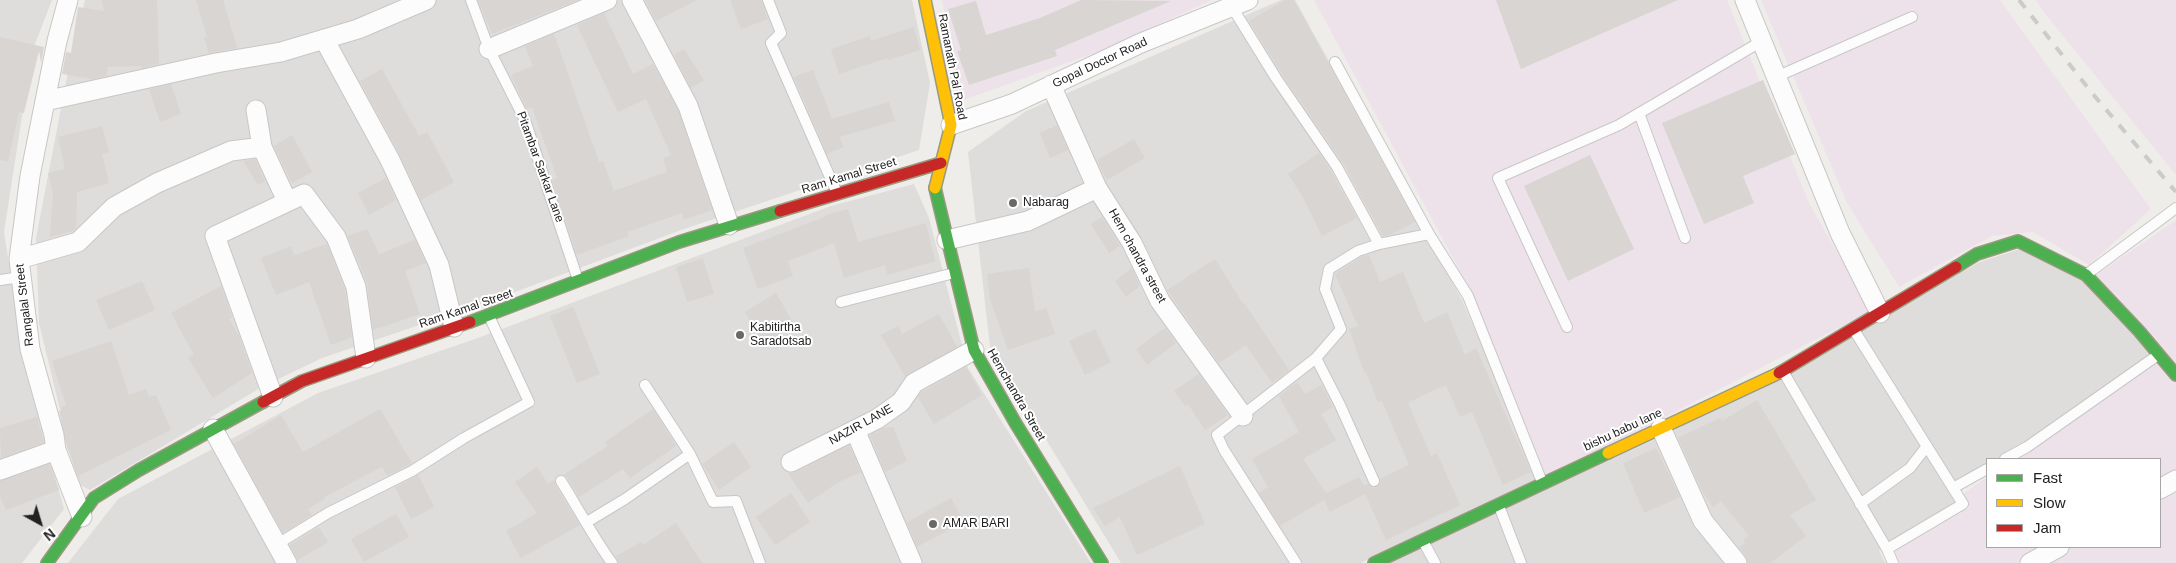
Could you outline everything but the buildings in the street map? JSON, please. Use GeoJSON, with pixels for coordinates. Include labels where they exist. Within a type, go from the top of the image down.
{"type":"FeatureCollection","features":[{"type":"Feature","properties":{"kind":"street","name":"Rangalal Street"},"geometry":{"type":"LineString","coordinates":[[68,0],[30,176],[20,268],[30,349],[54,435],[56,450],[82,517]]}},
{"type":"Feature","properties":{"kind":"street"},"geometry":{"type":"LineString","coordinates":[[45,101],[216,63],[280,52],[358,29],[426,0]]}},
{"type":"Feature","properties":{"kind":"street"},"geometry":{"type":"LineString","coordinates":[[489,49],[607,0]]}},
{"type":"Feature","properties":{"kind":"street"},"geometry":{"type":"LineString","coordinates":[[632,0],[688,106],[729,225]]}},
{"type":"Feature","properties":{"kind":"street","name":"Ramanath Pal Road"},"geometry":{"type":"LineString","coordinates":[[925,0],[951,125],[941,165]]}},
{"type":"Feature","properties":{"kind":"street"},"geometry":{"type":"LineString","coordinates":[[1745,0],[1840,233],[1880,313]]}},
{"type":"Feature","properties":{"kind":"street","name":"Gopal Doctor Road"},"geometry":{"type":"LineString","coordinates":[[951,125],[1012,104],[1141,43],[1240,3]]}},
{"type":"Feature","properties":{"kind":"street"},"geometry":{"type":"LineString","coordinates":[[324,39],[390,160],[440,265],[454,328]]}},
{"type":"Feature","properties":{"kind":"street","name":"Hem chandra street"},"geometry":{"type":"LineString","coordinates":[[1051,85],[1097,188],[1132,243],[1160,301],[1233,400],[1242,416]]}},
{"type":"Feature","properties":{"kind":"street"},"geometry":{"type":"LineString","coordinates":[[256,110],[262,147],[287,202]]}},
{"type":"Feature","properties":{"kind":"street"},"geometry":{"type":"LineString","coordinates":[[20,268],[78,242],[114,208],[157,183],[231,151],[262,147]]}},
{"type":"Feature","properties":{"kind":"street","name":"Ram Kamal Street"},"geometry":{"type":"LineString","coordinates":[[47,563],[94,498],[139,470],[302,381],[454,328],[679,242],[729,225],[941,165]]}},
{"type":"Feature","properties":{"kind":"street","name":"Hemchandra Street"},"geometry":{"type":"LineString","coordinates":[[941,165],[934,191],[974,350],[1016,424],[1102,563]]}},
{"type":"Feature","properties":{"kind":"street"},"geometry":{"type":"LineString","coordinates":[[947,240],[1028,221],[1097,188]]}},
{"type":"Feature","properties":{"kind":"street"},"geometry":{"type":"LineString","coordinates":[[273,396],[215,236],[304,194],[336,237],[356,287],[366,358]]}},
{"type":"Feature","properties":{"kind":"street","name":"bishu babu lane"},"geometry":{"type":"LineString","coordinates":[[1374,563],[1783,371],[1977,254],[2018,241],[2086,275]]}},
{"type":"Feature","properties":{"kind":"street"},"geometry":{"type":"LineString","coordinates":[[2086,275],[2176,375]]}},
{"type":"Feature","properties":{"kind":"street","name":"NAZIR LANE"},"geometry":{"type":"LineString","coordinates":[[791,462],[877,419],[902,402],[914,382],[974,350]]}},
{"type":"Feature","properties":{"kind":"street"},"geometry":{"type":"LineString","coordinates":[[1661,428],[1703,520],[1737,563]]}},
{"type":"Feature","properties":{"kind":"street"},"geometry":{"type":"LineString","coordinates":[[213,429],[286,563]]}},
{"type":"Feature","properties":{"kind":"street"},"geometry":{"type":"LineString","coordinates":[[854,430],[912,563]]}},
{"type":"Feature","properties":{"kind":"street"},"geometry":{"type":"LineString","coordinates":[[0,470],[56,450]]}},
{"type":"Feature","properties":{"kind":"street"},"geometry":{"type":"LineString","coordinates":[[2161,488],[2176,480]]}},
{"type":"Feature","properties":{"kind":"street"},"geometry":{"type":"LineString","coordinates":[[2030,563],[2056,548]]}},
{"type":"Feature","properties":{"kind":"lane","name":"Pitambar Sarkar Lane"},"geometry":{"type":"LineString","coordinates":[[471,0],[489,49],[525,120],[578,281]]}},
{"type":"Feature","properties":{"kind":"lane"},"geometry":{"type":"LineString","coordinates":[[768,0],[781,33],[771,43],[838,194]]}},
{"type":"Feature","properties":{"kind":"lane"},"geometry":{"type":"LineString","coordinates":[[1240,3],[1276,78],[1337,167],[1378,244]]}},
{"type":"Feature","properties":{"kind":"lane"},"geometry":{"type":"LineString","coordinates":[[1776,77],[1912,17]]}},
{"type":"Feature","properties":{"kind":"lane"},"geometry":{"type":"LineString","coordinates":[[1567,327],[1498,178],[1619,125],[1762,41]]}},
{"type":"Feature","properties":{"kind":"lane"},"geometry":{"type":"LineString","coordinates":[[1335,62],[1429,234],[1468,296],[1543,483]]}},
{"type":"Feature","properties":{"kind":"lane"},"geometry":{"type":"LineString","coordinates":[[1639,113],[1685,238]]}},
{"type":"Feature","properties":{"kind":"lane"},"geometry":{"type":"LineString","coordinates":[[2086,275],[2176,208]]}},
{"type":"Feature","properties":{"kind":"lane"},"geometry":{"type":"LineString","coordinates":[[1296,563],[1224,450],[1217,435],[1316,358],[1341,328],[1325,289],[1329,268],[1358,251],[1378,244],[1429,234]]}},
{"type":"Feature","properties":{"kind":"lane"},"geometry":{"type":"LineString","coordinates":[[0,280],[20,268]]}},
{"type":"Feature","properties":{"kind":"lane"},"geometry":{"type":"LineString","coordinates":[[841,302],[955,273]]}},
{"type":"Feature","properties":{"kind":"lane"},"geometry":{"type":"LineString","coordinates":[[276,545],[328,513],[412,471],[464,438],[529,402],[489,315]]}},
{"type":"Feature","properties":{"kind":"lane"},"geometry":{"type":"LineString","coordinates":[[1854,329],[1963,504],[1886,549]]}},
{"type":"Feature","properties":{"kind":"lane"},"geometry":{"type":"LineString","coordinates":[[2007,458],[2027,447],[2158,354]]}},
{"type":"Feature","properties":{"kind":"lane"},"geometry":{"type":"LineString","coordinates":[[1316,358],[1374,480]]}},
{"type":"Feature","properties":{"kind":"lane"},"geometry":{"type":"LineString","coordinates":[[1783,371],[1893,563]]}},
{"type":"Feature","properties":{"kind":"lane"},"geometry":{"type":"LineString","coordinates":[[646,385],[690,454],[713,502],[736,501],[760,563]]}},
{"type":"Feature","properties":{"kind":"lane"},"geometry":{"type":"LineString","coordinates":[[1860,504],[1910,468],[1927,446]]}},
{"type":"Feature","properties":{"kind":"lane"},"geometry":{"type":"LineString","coordinates":[[587,522],[626,499],[690,454]]}},
{"type":"Feature","properties":{"kind":"lane"},"geometry":{"type":"LineString","coordinates":[[1953,488],[1986,470]]}},
{"type":"Feature","properties":{"kind":"lane"},"geometry":{"type":"LineString","coordinates":[[561,481],[587,522],[596,542],[612,563]]}},
{"type":"Feature","properties":{"kind":"lane"},"geometry":{"type":"LineString","coordinates":[[1498,504],[1521,563]]}},
{"type":"Feature","properties":{"kind":"lane"},"geometry":{"type":"LineString","coordinates":[[1423,540],[1435,563]]}},
{"type":"Feature","properties":{"kind":"shaded area"},"geometry":{"type":"Polygon","coordinates":[[[0,0],[52,0],[32,52],[4,232],[26,373],[64,509],[22,563],[0,563],[0,0]]]}},
{"type":"Feature","properties":{"kind":"shaded area"},"geometry":{"type":"Polygon","coordinates":[[[85,0],[912,0],[930,83],[919,150],[684,229],[499,298],[322,358],[260,388],[90,490],[78,484],[39,323],[36,238],[68,72],[85,0]]]}},
{"type":"Feature","properties":{"kind":"shaded area"},"geometry":{"type":"Polygon","coordinates":[[[942,0],[1212,0],[1100,51],[961,101],[942,0]]]}},
{"type":"Feature","properties":{"kind":"shaded area"},"geometry":{"type":"Polygon","coordinates":[[[1281,0],[1295,0],[1462,300],[1540,481],[1360,563],[1121,563],[990,347],[968,152],[1026,111],[1281,0]]]}},
{"type":"Feature","properties":{"kind":"shaded area"},"geometry":{"type":"Polygon","coordinates":[[[1314,0],[1727,0],[1809,203],[1871,311],[1547,478],[1475,299],[1314,0]]]}},
{"type":"Feature","properties":{"kind":"shaded area"},"geometry":{"type":"Polygon","coordinates":[[[1761,0],[2000,0],[2151,209],[2089,265],[2033,232],[1992,236],[1899,287],[1847,203],[1761,0]]]}},
{"type":"Feature","properties":{"kind":"shaded area"},"geometry":{"type":"Polygon","coordinates":[[[2036,0],[2176,0],[2176,175],[2042,10],[2036,0]]]}},
{"type":"Feature","properties":{"kind":"shaded area"},"geometry":{"type":"Polygon","coordinates":[[[914,184],[929,218],[968,368],[1091,563],[68,563],[118,499],[318,393],[475,339],[831,206],[914,184]]]}},
{"type":"Feature","properties":{"kind":"shaded area"},"geometry":{"type":"Polygon","coordinates":[[[2176,220],[2176,563],[1900,563],[1895,552],[1969,508],[1964,493],[1986,478],[1986,548],[2161,548],[2161,458],[2015,458],[2164,355],[2096,275],[2176,220]]]}},
{"type":"Feature","properties":{"kind":"shaded area"},"geometry":{"type":"Polygon","coordinates":[[[2020,249],[2086,283],[2152,355],[2037,435],[2000,458],[1986,458],[1986,467],[1950,489],[1959,505],[1879,550],[1885,563],[1386,563],[1671,432],[1980,262],[2020,249]]]}},
{"type":"Feature","properties":{"kind":"railway"},"geometry":{"type":"LineString","coordinates":[[2019,0],[2092,93],[2176,192]]}},
{"type":"Feature","properties":{"kind":"traffic: fast"},"geometry":{"type":"LineString","coordinates":[[935,188],[974,350],[1016,424],[1102,563]]}},
{"type":"Feature","properties":{"kind":"traffic: fast"},"geometry":{"type":"LineString","coordinates":[[470,322],[679,242],[780,211]]}},
{"type":"Feature","properties":{"kind":"traffic: fast"},"geometry":{"type":"LineString","coordinates":[[1956,267],[1977,254],[2018,241],[2086,275],[2139,331],[2176,375]]}},
{"type":"Feature","properties":{"kind":"traffic: fast"},"geometry":{"type":"LineString","coordinates":[[47,563],[94,498],[139,470],[263,402]]}},
{"type":"Feature","properties":{"kind":"traffic: fast"},"geometry":{"type":"LineString","coordinates":[[1374,563],[1608,453]]}},
{"type":"Feature","properties":{"kind":"traffic: slow"},"geometry":{"type":"LineString","coordinates":[[925,0],[951,125],[935,188]]}},
{"type":"Feature","properties":{"kind":"traffic: slow"},"geometry":{"type":"LineString","coordinates":[[1608,453],[1779,373]]}},
{"type":"Feature","properties":{"kind":"traffic: jam"},"geometry":{"type":"LineString","coordinates":[[780,211],[941,163]]}},
{"type":"Feature","properties":{"kind":"traffic: jam"},"geometry":{"type":"LineString","coordinates":[[1779,373],[1956,267]]}},
{"type":"Feature","properties":{"kind":"traffic: jam"},"geometry":{"type":"LineString","coordinates":[[263,402],[302,381],[470,322]]}},
{"type":"Feature","properties":{"kind":"place","name":"Nabarag"},"geometry":{"type":"Point","coordinates":[1013,203]}},
{"type":"Feature","properties":{"kind":"place","name":"Kabitirtha Saradotsab"},"geometry":{"type":"Point","coordinates":[740,335]}},
{"type":"Feature","properties":{"kind":"place","name":"AMAR BARI"},"geometry":{"type":"Point","coordinates":[933,524]}}]}
